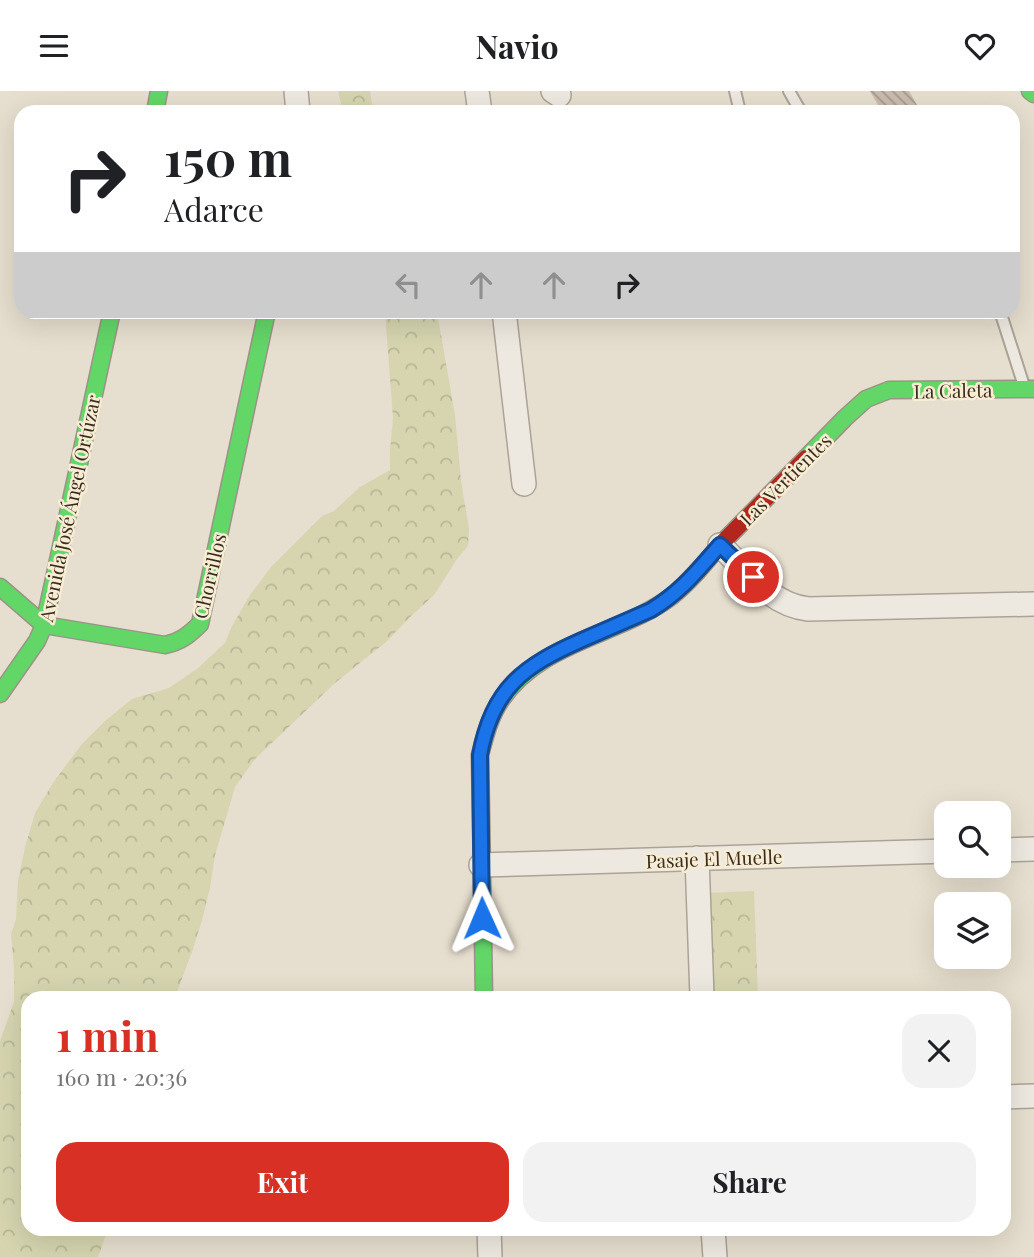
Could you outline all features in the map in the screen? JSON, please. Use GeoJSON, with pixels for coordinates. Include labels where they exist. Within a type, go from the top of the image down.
{"type":"FeatureCollection","features":[{"type":"Feature","properties":{"kind":"street","name":"Avenida José Ángel Ortúzar"},"geometry":{"type":"LineString","coordinates":[[0,694],[37,641],[44,625],[110,319]]}},
{"type":"Feature","properties":{"kind":"street","name":"Chorrillos"},"geometry":{"type":"LineString","coordinates":[[44,625],[165,645],[188,637],[200,624],[265,319]]}},
{"type":"Feature","properties":{"kind":"street"},"geometry":{"type":"LineString","coordinates":[[504,319],[524,484]]}},
{"type":"Feature","properties":{"kind":"street","name":"La Caleta"},"geometry":{"type":"LineString","coordinates":[[873,395],[889,390],[1030,389]]}},
{"type":"Feature","properties":{"kind":"street","name":"Las Vertientes"},"geometry":{"type":"LineString","coordinates":[[484,991],[480,755],[489,720],[507,689],[536,663],[553,653],[651,610],[681,589],[720,545],[860,404],[873,395]]}},
{"type":"Feature","properties":{"kind":"street"},"geometry":{"type":"LineString","coordinates":[[720,545],[769,594],[786,605],[797,608],[808,610],[1034,604]]}},
{"type":"Feature","properties":{"kind":"street"},"geometry":{"type":"LineString","coordinates":[[0,587],[44,625]]}},
{"type":"Feature","properties":{"kind":"street"},"geometry":{"type":"LineString","coordinates":[[1011,850],[1034,849]]}},
{"type":"Feature","properties":{"kind":"street","name":"Pasaje El Muelle"},"geometry":{"type":"LineString","coordinates":[[481,865],[934,851]]}},
{"type":"Feature","properties":{"kind":"street"},"geometry":{"type":"LineString","coordinates":[[697,858],[702,991]]}},
{"type":"Feature","properties":{"kind":"street"},"geometry":{"type":"LineString","coordinates":[[1011,1097],[1034,1096]]}},
{"type":"Feature","properties":{"kind":"street"},"geometry":{"type":"LineString","coordinates":[[489,1236],[490,1257]]}},
{"type":"Feature","properties":{"kind":"street"},"geometry":{"type":"LineString","coordinates":[[714,1236],[715,1257]]}},
{"type":"Feature","properties":{"kind":"lane"},"geometry":{"type":"LineString","coordinates":[[1003,319],[1030,389]]}},
{"type":"Feature","properties":{"kind":"green space"},"geometry":{"type":"Polygon","coordinates":[[[338,91],[370,91],[372,105],[341,105],[338,91]]]}},
{"type":"Feature","properties":{"kind":"green space"},"geometry":{"type":"Polygon","coordinates":[[[386,319],[438,319],[455,415],[469,529],[468,546],[434,595],[386,642],[335,683],[255,759],[235,787],[215,855],[202,920],[177,991],[21,991],[21,1236],[106,1236],[98,1257],[0,1257],[0,1041],[14,1002],[11,934],[16,919],[18,881],[35,813],[81,745],[105,721],[132,699],[169,688],[198,668],[225,643],[250,595],[271,567],[322,516],[334,511],[360,487],[390,470],[393,418],[386,319]]]}},
{"type":"Feature","properties":{"kind":"green space"},"geometry":{"type":"Polygon","coordinates":[[[754,891],[758,991],[712,991],[708,893],[754,891]]]}},
{"type":"Feature","properties":{"kind":"building"},"geometry":{"type":"Polygon","coordinates":[[[870,91],[909,91],[917,105],[878,105],[870,91]]]}},
{"type":"Feature","properties":{"kind":"traffic: fast"},"geometry":{"type":"LineString","coordinates":[[156,105],[159,91]]}},
{"type":"Feature","properties":{"kind":"traffic: fast"},"geometry":{"type":"LineString","coordinates":[[1030,91],[1034,94]]}},
{"type":"Feature","properties":{"kind":"traffic: fast"},"geometry":{"type":"LineString","coordinates":[[0,694],[37,641],[44,625],[110,319]]}},
{"type":"Feature","properties":{"kind":"traffic: fast"},"geometry":{"type":"LineString","coordinates":[[0,587],[44,625],[165,645],[184,637],[200,624],[265,319]]}},
{"type":"Feature","properties":{"kind":"traffic: fast"},"geometry":{"type":"LineString","coordinates":[[806,458],[866,399],[889,390],[1034,389]]}},
{"type":"Feature","properties":{"kind":"traffic: fast"},"geometry":{"type":"LineString","coordinates":[[484,991],[480,755],[494,713],[517,681],[535,666],[556,653],[622,624],[665,601],[697,572]]}},
{"type":"Feature","properties":{"kind":"traffic: jam"},"geometry":{"type":"LineString","coordinates":[[697,572],[806,458]]}},
{"type":"Feature","properties":{"kind":"route"},"geometry":{"type":"LineString","coordinates":[[482,918],[480,755],[489,720],[507,689],[536,663],[553,653],[666,601],[681,589],[720,545],[753,577]]}}]}
